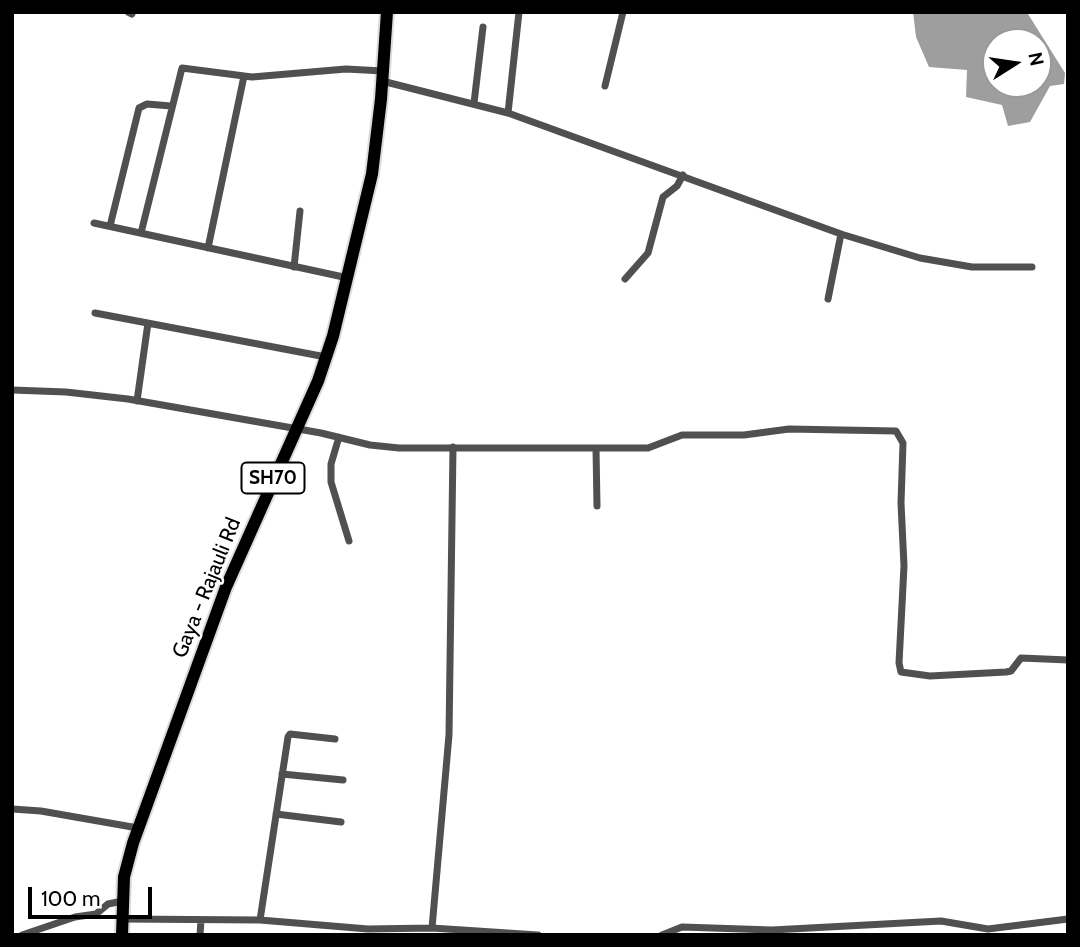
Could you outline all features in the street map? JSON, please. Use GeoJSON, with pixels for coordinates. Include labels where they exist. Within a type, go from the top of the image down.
{"type":"FeatureCollection","features":[{"type":"Feature","properties":{"kind":"main road","name":"Gaya - Rajauli Rd"},"geometry":{"type":"LineString","coordinates":[[122,935],[122,901],[127,860],[138,828],[226,587],[327,357],[372,174],[387,12]]}},
{"type":"Feature","properties":{"kind":"street"},"geometry":{"type":"LineString","coordinates":[[508,113],[519,12]]}},
{"type":"Feature","properties":{"kind":"street"},"geometry":{"type":"LineString","coordinates":[[605,86],[623,12]]}},
{"type":"Feature","properties":{"kind":"street"},"geometry":{"type":"LineString","coordinates":[[474,103],[483,27]]}},
{"type":"Feature","properties":{"kind":"street"},"geometry":{"type":"LineString","coordinates":[[141,233],[182,68],[244,76],[346,69],[383,76],[508,113],[683,174],[841,234],[920,258],[972,267],[1031,267]]}},
{"type":"Feature","properties":{"kind":"street"},"geometry":{"type":"LineString","coordinates":[[208,248],[221,174],[244,76]]}},
{"type":"Feature","properties":{"kind":"street"},"geometry":{"type":"LineString","coordinates":[[110,226],[139,108],[147,104],[171,106]]}},
{"type":"Feature","properties":{"kind":"street"},"geometry":{"type":"LineString","coordinates":[[625,279],[648,253],[663,197],[677,186],[683,174]]}},
{"type":"Feature","properties":{"kind":"street"},"geometry":{"type":"LineString","coordinates":[[294,267],[300,211]]}},
{"type":"Feature","properties":{"kind":"street"},"geometry":{"type":"LineString","coordinates":[[94,223],[348,278]]}},
{"type":"Feature","properties":{"kind":"street"},"geometry":{"type":"LineString","coordinates":[[828,299],[841,234]]}},
{"type":"Feature","properties":{"kind":"street"},"geometry":{"type":"LineString","coordinates":[[95,313],[327,357]]}},
{"type":"Feature","properties":{"kind":"street"},"geometry":{"type":"LineString","coordinates":[[136,401],[148,323]]}},
{"type":"Feature","properties":{"kind":"street"},"geometry":{"type":"LineString","coordinates":[[12,390],[66,392],[136,401],[339,437],[370,445],[399,448],[653,447],[682,435],[744,435],[789,429],[896,431],[903,443],[901,672],[930,676],[1006,672],[1021,658],[1068,660]]}},
{"type":"Feature","properties":{"kind":"street"},"geometry":{"type":"LineString","coordinates":[[339,437],[331,464],[331,482],[348,541]]}},
{"type":"Feature","properties":{"kind":"street"},"geometry":{"type":"LineString","coordinates":[[432,928],[449,734],[453,447]]}},
{"type":"Feature","properties":{"kind":"street"},"geometry":{"type":"LineString","coordinates":[[596,448],[597,506]]}},
{"type":"Feature","properties":{"kind":"street"},"geometry":{"type":"LineString","coordinates":[[260,920],[290,734],[335,739]]}},
{"type":"Feature","properties":{"kind":"street"},"geometry":{"type":"LineString","coordinates":[[282,774],[343,780]]}},
{"type":"Feature","properties":{"kind":"street"},"geometry":{"type":"LineString","coordinates":[[12,809],[75,816],[138,828]]}},
{"type":"Feature","properties":{"kind":"street"},"geometry":{"type":"LineString","coordinates":[[276,814],[341,822]]}},
{"type":"Feature","properties":{"kind":"street"},"geometry":{"type":"LineString","coordinates":[[22,935],[75,917],[96,914],[108,904],[122,901]]}},
{"type":"Feature","properties":{"kind":"street"},"geometry":{"type":"LineString","coordinates":[[122,919],[260,920],[368,932],[414,932],[432,928],[538,935]]}},
{"type":"Feature","properties":{"kind":"street"},"geometry":{"type":"LineString","coordinates":[[662,935],[682,927],[772,932],[842,930],[941,921],[1003,928],[1068,919]]}},
{"type":"Feature","properties":{"kind":"street"},"geometry":{"type":"LineString","coordinates":[[200,935],[201,920]]}},
{"type":"Feature","properties":{"kind":"shaded area"},"geometry":{"type":"Polygon","coordinates":[[[913,12],[1028,14],[1037,28],[982,28],[982,98],[1043,98],[1030,122],[1008,126],[1002,105],[966,97],[967,70],[929,67],[916,37],[913,12]]]}},
{"type":"Feature","properties":{"kind":"shaded area"},"geometry":{"type":"Polygon","coordinates":[[[1052,52],[1065,73],[1064,84],[1052,86],[1052,52]]]}}]}
